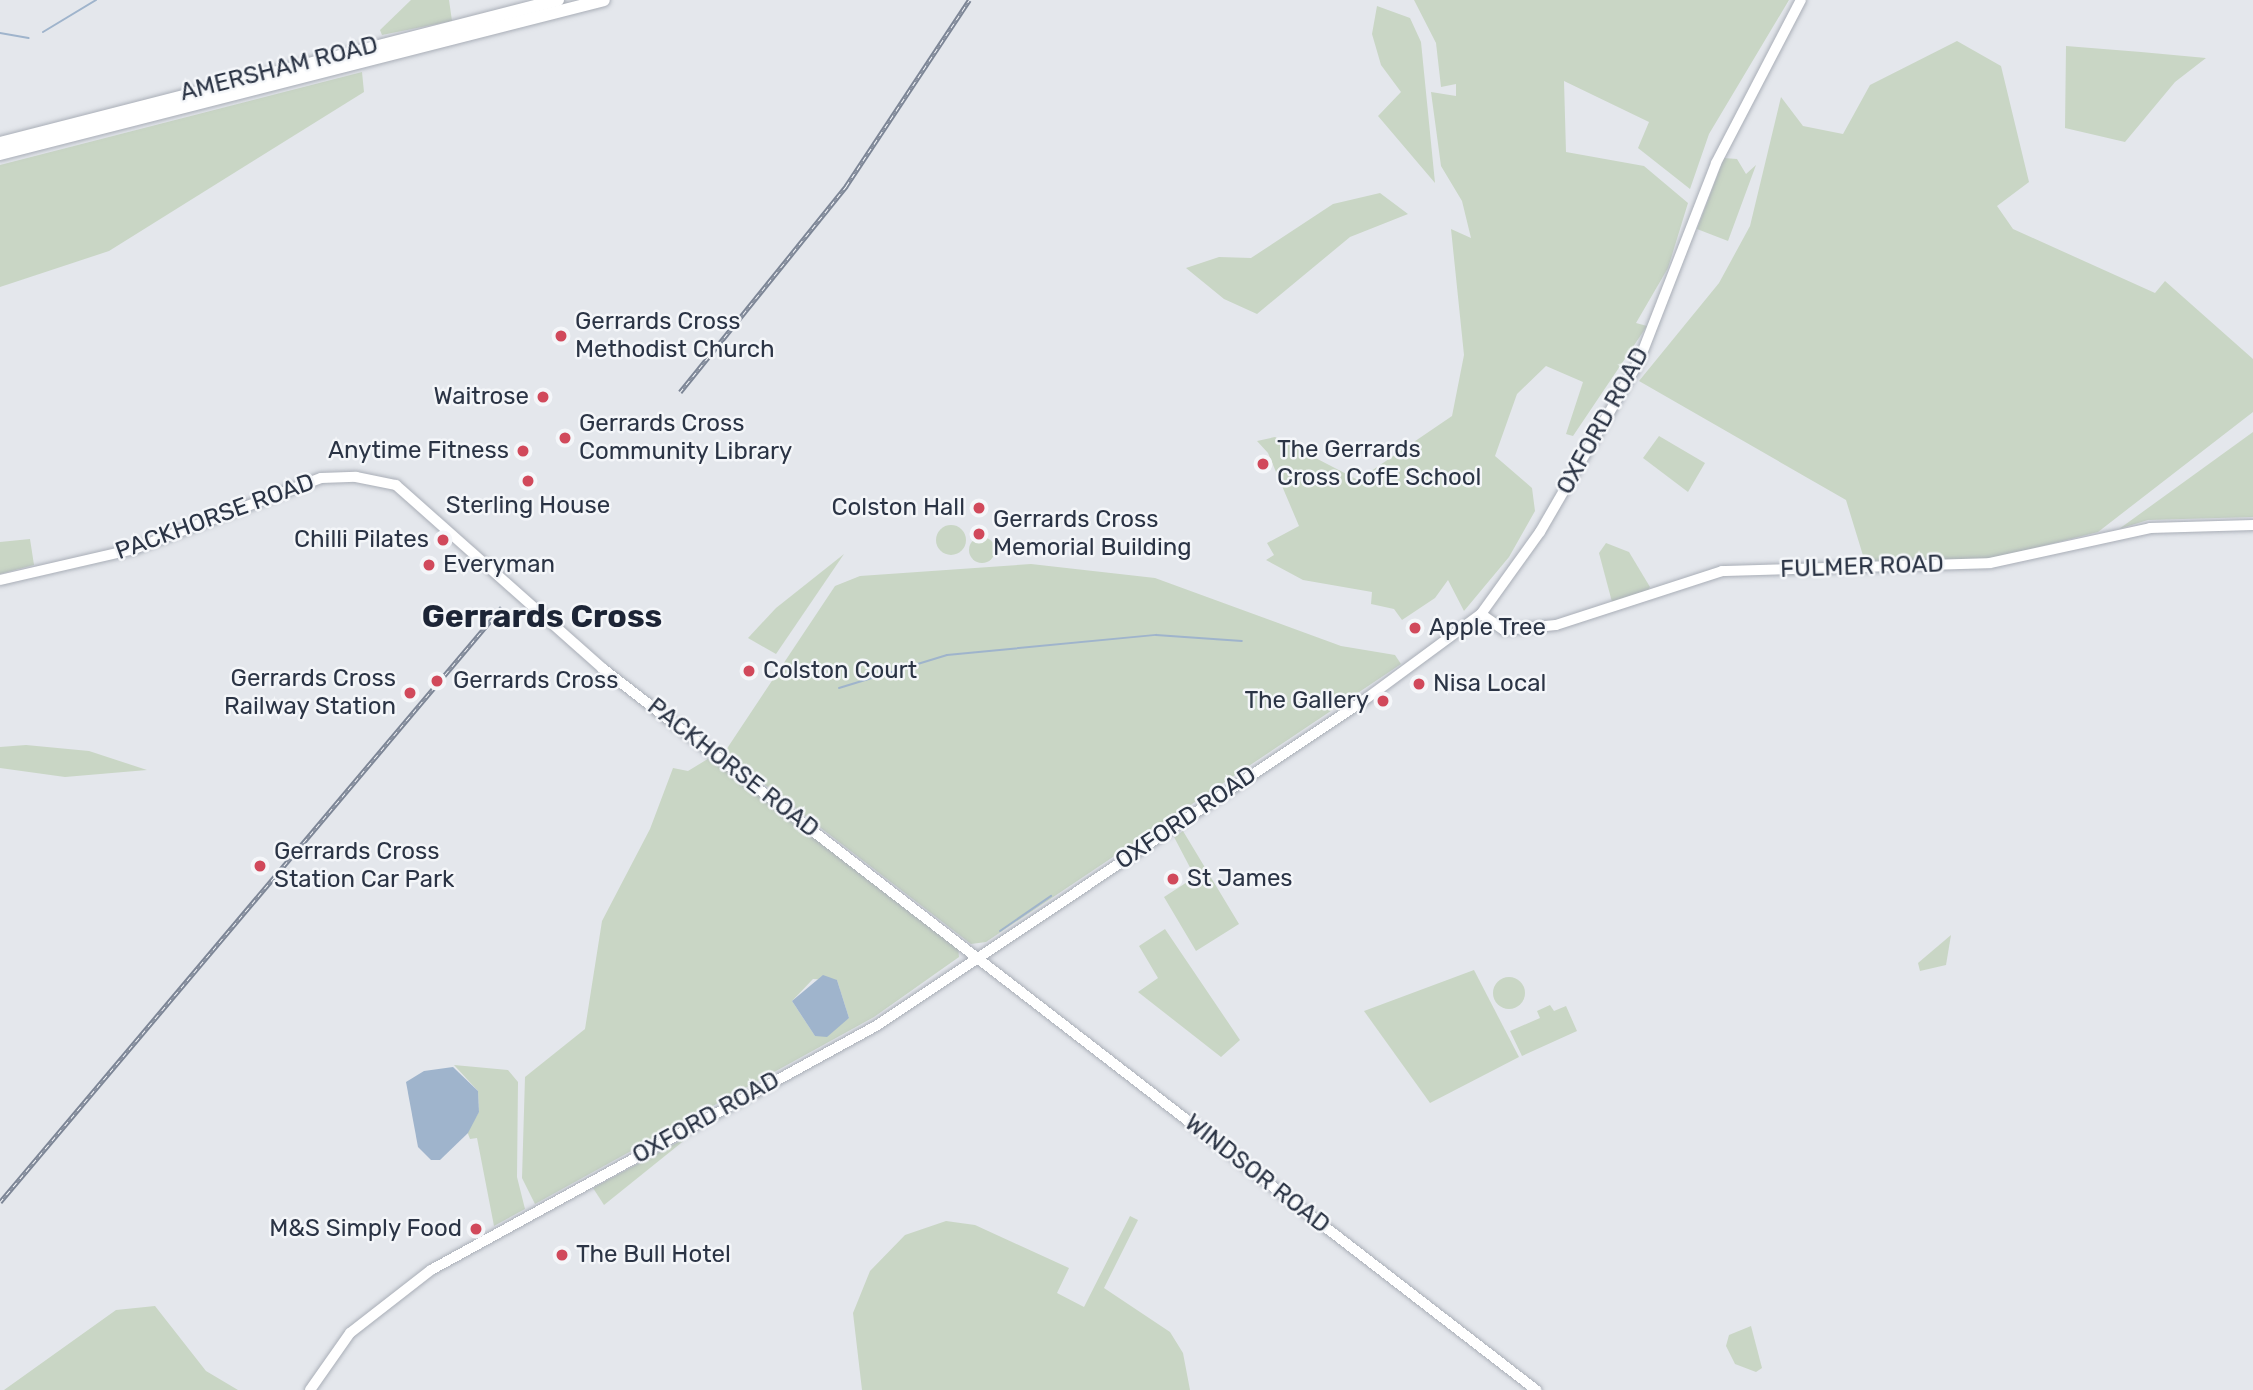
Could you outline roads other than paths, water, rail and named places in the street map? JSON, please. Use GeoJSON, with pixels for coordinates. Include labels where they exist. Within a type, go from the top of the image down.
{"type":"FeatureCollection","features":[{"type":"Feature","properties":{"kind":"highway","name":"AMERSHAM ROAD"},"geometry":{"type":"LineString","coordinates":[[0,143],[558,0]]}},
{"type":"Feature","properties":{"kind":"highway"},"geometry":{"type":"LineString","coordinates":[[0,154],[604,0]]}},
{"type":"Feature","properties":{"kind":"main road","name":"OXFORD ROAD"},"geometry":{"type":"LineString","coordinates":[[310,1390],[350,1333],[431,1270],[876,1026],[1363,701],[1481,614],[1540,532],[1639,361],[1716,163],[1801,0]]}},
{"type":"Feature","properties":{"kind":"main road","name":"PACKHORSE ROAD"},"geometry":{"type":"LineString","coordinates":[[0,580],[134,549],[321,478],[396,485],[602,668],[977,957]]}},
{"type":"Feature","properties":{"kind":"main road","name":"FULMER ROAD"},"geometry":{"type":"LineString","coordinates":[[1481,614],[1504,630],[1556,625],[1722,571],[1990,564],[2150,528],[2253,525]]}},
{"type":"Feature","properties":{"kind":"main road","name":"WINDSOR ROAD"},"geometry":{"type":"LineString","coordinates":[[977,957],[1536,1390]]}},
{"type":"Feature","properties":{"kind":"water"},"geometry":{"type":"Polygon","coordinates":[[[823,975],[837,980],[849,1018],[827,1037],[815,1036],[792,1001],[823,975]]]}},
{"type":"Feature","properties":{"kind":"water"},"geometry":{"type":"Polygon","coordinates":[[[453,1067],[478,1091],[479,1112],[468,1133],[440,1160],[431,1160],[418,1147],[406,1082],[424,1071],[453,1067]]]}},
{"type":"Feature","properties":{"kind":"waterway"},"geometry":{"type":"LineString","coordinates":[[43,32],[96,0]]}},
{"type":"Feature","properties":{"kind":"waterway"},"geometry":{"type":"LineString","coordinates":[[0,33],[29,38]]}},
{"type":"Feature","properties":{"kind":"waterway"},"geometry":{"type":"LineString","coordinates":[[1156,635],[1242,641]]}},
{"type":"Feature","properties":{"kind":"waterway"},"geometry":{"type":"LineString","coordinates":[[839,688],[947,655],[1156,635]]}},
{"type":"Feature","properties":{"kind":"waterway"},"geometry":{"type":"LineString","coordinates":[[1000,931],[1051,896]]}},
{"type":"Feature","properties":{"kind":"railway"},"geometry":{"type":"LineString","coordinates":[[680,392],[846,186],[969,0]]}},
{"type":"Feature","properties":{"kind":"railway"},"geometry":{"type":"LineString","coordinates":[[0,1202],[502,607]]}},
{"type":"Feature","properties":{"kind":"place","name":"Gerrards Cross Methodist Church"},"geometry":{"type":"Point","coordinates":[561,336]}},
{"type":"Feature","properties":{"kind":"place","name":"Waitrose"},"geometry":{"type":"Point","coordinates":[543,397]}},
{"type":"Feature","properties":{"kind":"place","name":"Gerrards Cross Community Library"},"geometry":{"type":"Point","coordinates":[565,438]}},
{"type":"Feature","properties":{"kind":"place","name":"Anytime Fitness"},"geometry":{"type":"Point","coordinates":[523,451]}},
{"type":"Feature","properties":{"kind":"place","name":"The Gerrards Cross CofE School"},"geometry":{"type":"Point","coordinates":[1263,464]}},
{"type":"Feature","properties":{"kind":"place","name":"Sterling House"},"geometry":{"type":"Point","coordinates":[528,481]}},
{"type":"Feature","properties":{"kind":"place","name":"Colston Hall"},"geometry":{"type":"Point","coordinates":[979,508]}},
{"type":"Feature","properties":{"kind":"place","name":"Gerrards Cross Memorial Building"},"geometry":{"type":"Point","coordinates":[979,534]}},
{"type":"Feature","properties":{"kind":"place","name":"Chilli Pilates"},"geometry":{"type":"Point","coordinates":[443,540]}},
{"type":"Feature","properties":{"kind":"place","name":"Everyman"},"geometry":{"type":"Point","coordinates":[429,565]}},
{"type":"Feature","properties":{"kind":"place","name":"Apple Tree"},"geometry":{"type":"Point","coordinates":[1415,628]}},
{"type":"Feature","properties":{"kind":"place","name":"Colston Court"},"geometry":{"type":"Point","coordinates":[749,671]}},
{"type":"Feature","properties":{"kind":"place","name":"Gerrards Cross"},"geometry":{"type":"Point","coordinates":[437,681]}},
{"type":"Feature","properties":{"kind":"place","name":"Nisa Local"},"geometry":{"type":"Point","coordinates":[1419,684]}},
{"type":"Feature","properties":{"kind":"place","name":"Gerrards Cross Railway Station"},"geometry":{"type":"Point","coordinates":[410,693]}},
{"type":"Feature","properties":{"kind":"place","name":"The Gallery"},"geometry":{"type":"Point","coordinates":[1383,701]}},
{"type":"Feature","properties":{"kind":"place","name":"Gerrards Cross Station Car Park"},"geometry":{"type":"Point","coordinates":[260,866]}},
{"type":"Feature","properties":{"kind":"place","name":"St James"},"geometry":{"type":"Point","coordinates":[1173,879]}},
{"type":"Feature","properties":{"kind":"place","name":"M&S Simply Food"},"geometry":{"type":"Point","coordinates":[476,1229]}},
{"type":"Feature","properties":{"kind":"place","name":"The Bull Hotel"},"geometry":{"type":"Point","coordinates":[562,1255]}},
{"type":"Feature","properties":{"kind":"district","name":"Gerrards Cross"},"geometry":{"type":"Point","coordinates":[542,616]}}]}
